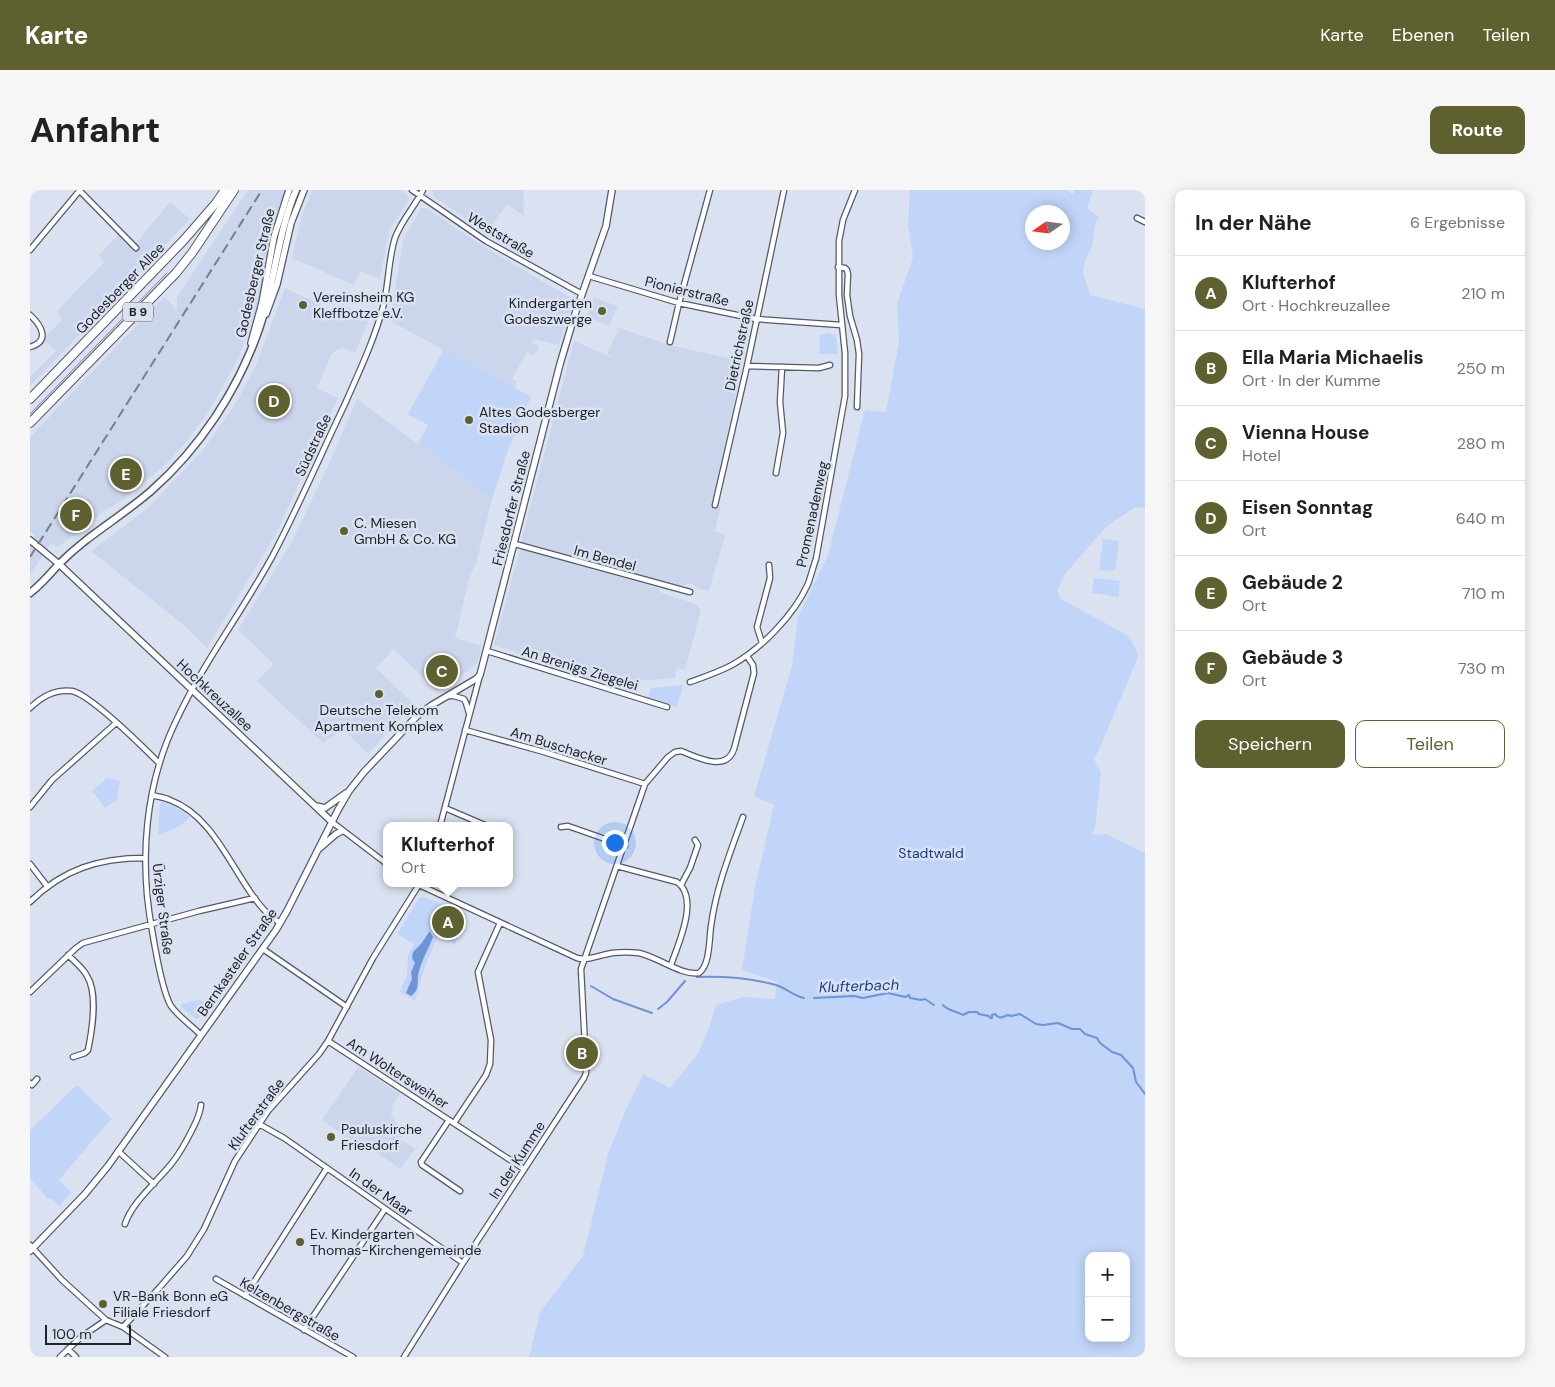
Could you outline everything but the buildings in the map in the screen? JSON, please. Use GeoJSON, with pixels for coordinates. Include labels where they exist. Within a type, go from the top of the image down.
{"type":"FeatureCollection","features":[{"type":"Feature","properties":{"kind":"main road","name":"Godesberger Allee"},"geometry":{"type":"LineString","coordinates":[[30,399],[183,241],[225,190]]}},
{"type":"Feature","properties":{"kind":"main road","name":"Godesberger Allee"},"geometry":{"type":"LineString","coordinates":[[30,424],[176,273],[192,253],[234,190]]}},
{"type":"Feature","properties":{"kind":"main road","name":"Godesberger Straße"},"geometry":{"type":"LineString","coordinates":[[30,593],[43,582],[58,564],[135,504],[171,471],[208,427],[230,393],[246,362],[260,327],[285,221],[296,190]]}},
{"type":"Feature","properties":{"kind":"street"},"geometry":{"type":"LineString","coordinates":[[30,250],[80,190],[136,248]]}},
{"type":"Feature","properties":{"kind":"street","name":"Godesberger Straße"},"geometry":{"type":"LineString","coordinates":[[246,362],[262,303],[274,237],[289,190]]}},
{"type":"Feature","properties":{"kind":"street","name":"Godesberger Straße"},"geometry":{"type":"LineString","coordinates":[[260,327],[277,284],[292,223],[304,190]]}},
{"type":"Feature","properties":{"kind":"street","name":"Weststraße"},"geometry":{"type":"LineString","coordinates":[[412,190],[486,240],[582,294]]}},
{"type":"Feature","properties":{"kind":"street","name":"Südstraße"},"geometry":{"type":"LineString","coordinates":[[192,690],[272,556],[344,404],[365,357],[384,306],[395,239],[423,190]]}},
{"type":"Feature","properties":{"kind":"street","name":"Friesdorfer Straße"},"geometry":{"type":"LineString","coordinates":[[441,822],[515,544],[560,364],[606,226],[612,190]]}},
{"type":"Feature","properties":{"kind":"street"},"geometry":{"type":"LineString","coordinates":[[670,342],[710,190]]}},
{"type":"Feature","properties":{"kind":"street","name":"Dietrichstraße"},"geometry":{"type":"LineString","coordinates":[[715,505],[747,366],[784,190]]}},
{"type":"Feature","properties":{"kind":"street","name":"Promenadenweg"},"geometry":{"type":"LineString","coordinates":[[690,682],[723,670],[746,656],[762,643],[775,630],[808,585],[816,559],[845,396],[845,353],[841,325],[838,267],[839,241],[843,220],[855,190]]}},
{"type":"Feature","properties":{"kind":"street"},"geometry":{"type":"LineString","coordinates":[[1136,218],[1145,222]]}},
{"type":"Feature","properties":{"kind":"street"},"geometry":{"type":"LineString","coordinates":[[838,267],[847,270],[850,316],[857,340],[857,407]]}},
{"type":"Feature","properties":{"kind":"street","name":"Pionierstraße"},"geometry":{"type":"LineString","coordinates":[[589,276],[679,303],[756,319],[841,325]]}},
{"type":"Feature","properties":{"kind":"street"},"geometry":{"type":"LineString","coordinates":[[30,315],[37,321],[42,334],[41,340],[30,347]]}},
{"type":"Feature","properties":{"kind":"street"},"geometry":{"type":"LineString","coordinates":[[747,366],[819,368],[830,365]]}},
{"type":"Feature","properties":{"kind":"street"},"geometry":{"type":"LineString","coordinates":[[776,474],[783,428],[780,406],[782,367]]}},
{"type":"Feature","properties":{"kind":"street"},"geometry":{"type":"LineString","coordinates":[[846,373],[857,373]]}},
{"type":"Feature","properties":{"kind":"street","name":"Hochkreuzallee"},"geometry":{"type":"LineString","coordinates":[[30,540],[58,564],[314,806],[342,831],[383,861]]}},
{"type":"Feature","properties":{"kind":"street","name":"Im Bendel"},"geometry":{"type":"LineString","coordinates":[[515,544],[690,592]]}},
{"type":"Feature","properties":{"kind":"street"},"geometry":{"type":"LineString","coordinates":[[762,643],[757,627],[770,578],[769,565]]}},
{"type":"Feature","properties":{"kind":"street","name":"An Brenigs Ziegelei"},"geometry":{"type":"LineString","coordinates":[[487,651],[667,707]]}},
{"type":"Feature","properties":{"kind":"street"},"geometry":{"type":"LineString","coordinates":[[645,784],[675,752],[681,751],[717,762],[725,761],[731,756],[754,673],[753,665],[746,656]]}},
{"type":"Feature","properties":{"kind":"street","name":"Bernkasteler Straße"},"geometry":{"type":"LineString","coordinates":[[31,1248],[85,1194],[118,1152],[263,949],[280,923],[349,791],[364,772],[417,716],[480,675]]}},
{"type":"Feature","properties":{"kind":"street","name":"Ürziger Straße"},"geometry":{"type":"LineString","coordinates":[[192,690],[176,720],[159,763],[152,795],[145,858],[151,925],[159,967],[169,1002],[175,1011],[202,1035]]}},
{"type":"Feature","properties":{"kind":"street"},"geometry":{"type":"LineString","coordinates":[[30,708],[50,694],[71,691],[80,694],[91,701],[159,763]]}},
{"type":"Feature","properties":{"kind":"street"},"geometry":{"type":"LineString","coordinates":[[446,696],[464,699],[469,717]]}},
{"type":"Feature","properties":{"kind":"street"},"geometry":{"type":"LineString","coordinates":[[30,807],[52,780],[116,723]]}},
{"type":"Feature","properties":{"kind":"street","name":"Am Buschacker"},"geometry":{"type":"LineString","coordinates":[[465,730],[544,752],[645,784]]}},
{"type":"Feature","properties":{"kind":"street","name":"In der Kumme"},"geometry":{"type":"LineString","coordinates":[[404,1357],[586,1073],[581,971],[645,784]]}},
{"type":"Feature","properties":{"kind":"street"},"geometry":{"type":"LineString","coordinates":[[314,806],[325,808],[349,791]]}},
{"type":"Feature","properties":{"kind":"street"},"geometry":{"type":"LineString","coordinates":[[152,795],[172,800],[189,810],[200,820],[217,841],[255,898],[268,914],[280,923]]}},
{"type":"Feature","properties":{"kind":"street"},"geometry":{"type":"LineString","coordinates":[[445,808],[478,822]]}},
{"type":"Feature","properties":{"kind":"street"},"geometry":{"type":"LineString","coordinates":[[424,887],[577,958],[586,959],[627,952],[649,955],[690,974],[699,973],[706,966],[711,923],[717,894],[726,863],[743,818]]}},
{"type":"Feature","properties":{"kind":"street"},"geometry":{"type":"LineString","coordinates":[[561,827],[568,826],[625,846]]}},
{"type":"Feature","properties":{"kind":"street"},"geometry":{"type":"LineString","coordinates":[[317,851],[342,831]]}},
{"type":"Feature","properties":{"kind":"street"},"geometry":{"type":"LineString","coordinates":[[681,885],[690,868],[698,845],[695,840]]}},
{"type":"Feature","properties":{"kind":"street"},"geometry":{"type":"LineString","coordinates":[[30,902],[47,886],[81,867],[117,859],[145,858]]}},
{"type":"Feature","properties":{"kind":"street"},"geometry":{"type":"LineString","coordinates":[[30,864],[47,886]]}},
{"type":"Feature","properties":{"kind":"street"},"geometry":{"type":"LineString","coordinates":[[617,866],[677,882],[681,885],[685,894],[687,910],[671,965]]}},
{"type":"Feature","properties":{"kind":"street","name":"Klufterstraße"},"geometry":{"type":"LineString","coordinates":[[123,1327],[186,1256],[204,1229],[228,1174],[236,1161],[268,1111],[319,1054],[328,1041],[386,936],[416,887]]}},
{"type":"Feature","properties":{"kind":"street"},"geometry":{"type":"LineString","coordinates":[[30,992],[68,955],[83,944],[255,898]]}},
{"type":"Feature","properties":{"kind":"street","name":"Am Woltersweiher"},"geometry":{"type":"LineString","coordinates":[[454,1124],[486,1075],[491,1056],[491,1040],[478,972],[500,923]]}},
{"type":"Feature","properties":{"kind":"street"},"geometry":{"type":"LineString","coordinates":[[263,949],[347,1007]]}},
{"type":"Feature","properties":{"kind":"street"},"geometry":{"type":"LineString","coordinates":[[68,955],[88,976],[92,994],[92,1016],[88,1050],[73,1057]]}},
{"type":"Feature","properties":{"kind":"street","name":"Am Woltersweiher"},"geometry":{"type":"LineString","coordinates":[[328,1041],[524,1169]]}},
{"type":"Feature","properties":{"kind":"street"},"geometry":{"type":"LineString","coordinates":[[30,1083],[32,1084],[37,1079]]}},
{"type":"Feature","properties":{"kind":"street"},"geometry":{"type":"LineString","coordinates":[[125,1224],[127,1217],[134,1207],[182,1149],[200,1113],[201,1105]]}},
{"type":"Feature","properties":{"kind":"street"},"geometry":{"type":"LineString","coordinates":[[448,1120],[421,1162],[428,1170],[460,1191]]}},
{"type":"Feature","properties":{"kind":"street","name":"In der Maar"},"geometry":{"type":"LineString","coordinates":[[259,1124],[284,1138],[463,1263]]}},
{"type":"Feature","properties":{"kind":"street"},"geometry":{"type":"LineString","coordinates":[[118,1152],[154,1184]]}},
{"type":"Feature","properties":{"kind":"street"},"geometry":{"type":"LineString","coordinates":[[245,1296],[327,1168]]}},
{"type":"Feature","properties":{"kind":"street"},"geometry":{"type":"LineString","coordinates":[[304,1330],[385,1209]]}},
{"type":"Feature","properties":{"kind":"street"},"geometry":{"type":"LineString","coordinates":[[31,1248],[62,1280],[106,1320],[123,1327],[164,1357]]}},
{"type":"Feature","properties":{"kind":"street","name":"Kelzenbergstraße"},"geometry":{"type":"LineString","coordinates":[[216,1279],[353,1357]]}},
{"type":"Feature","properties":{"kind":"street"},"geometry":{"type":"LineString","coordinates":[[60,1357],[90,1330],[106,1320]]}},
{"type":"Feature","properties":{"kind":"street"},"geometry":{"type":"LineString","coordinates":[[68,1349],[76,1357]]}},
{"type":"Feature","properties":{"kind":"shaded area"},"geometry":{"type":"Polygon","coordinates":[[[248,190],[285,190],[274,223],[257,307],[238,359],[218,395],[205,417],[165,465],[125,498],[103,512],[58,547],[51,543],[30,575],[30,543],[35,535],[30,531],[30,437],[164,297],[177,310],[177,297],[248,190]]]}},
{"type":"Feature","properties":{"kind":"shaded area"},"geometry":{"type":"Polygon","coordinates":[[[312,190],[400,190],[407,195],[408,202],[389,230],[380,279],[361,271],[354,285],[292,258],[302,215],[312,190]]]}},
{"type":"Feature","properties":{"kind":"shaded area"},"geometry":{"type":"Polygon","coordinates":[[[433,190],[523,190],[524,216],[507,204],[487,233],[433,196],[433,190]]]}},
{"type":"Feature","properties":{"kind":"shaded area"},"geometry":{"type":"Polygon","coordinates":[[[170,202],[190,219],[30,386],[30,377],[56,351],[43,339],[62,320],[57,311],[104,262],[98,256],[122,231],[136,243],[170,202]]]}},
{"type":"Feature","properties":{"kind":"shaded area"},"geometry":{"type":"Polygon","coordinates":[[[421,208],[426,208],[478,243],[571,298],[573,301],[559,345],[533,339],[532,343],[539,346],[537,353],[534,356],[527,352],[512,379],[517,382],[514,388],[390,321],[403,240],[421,208]]]}},
{"type":"Feature","properties":{"kind":"shaded area"},"geometry":{"type":"Polygon","coordinates":[[[285,288],[341,314],[346,306],[370,317],[355,353],[342,348],[336,350],[331,355],[317,388],[338,398],[276,534],[207,648],[180,622],[91,551],[150,506],[203,450],[237,401],[256,365],[285,288]]]}},
{"type":"Feature","properties":{"kind":"shaded area","name":"Kindergarten Godeszwerge"},"geometry":{"type":"Polygon","coordinates":[[[594,298],[618,306],[609,326],[587,316],[594,298]]]}},
{"type":"Feature","properties":{"kind":"shaded area"},"geometry":{"type":"Polygon","coordinates":[[[619,328],[673,346],[743,361],[712,504],[721,506],[715,531],[725,535],[709,591],[698,588],[691,583],[681,586],[659,581],[521,542],[574,341],[620,361],[607,354],[619,328]]]}},
{"type":"Feature","properties":{"kind":"shaded area"},"geometry":{"type":"Polygon","coordinates":[[[357,399],[492,499],[476,564],[470,575],[455,638],[482,646],[477,663],[437,691],[394,649],[376,668],[416,706],[399,720],[368,754],[342,728],[331,739],[329,738],[323,743],[257,681],[274,664],[238,630],[291,543],[357,399]]]}},
{"type":"Feature","properties":{"kind":"shaded area"},"geometry":{"type":"Polygon","coordinates":[[[523,549],[660,589],[659,592],[696,604],[701,610],[685,670],[677,668],[675,678],[637,681],[614,679],[590,675],[494,645],[520,550],[523,549]]]}},
{"type":"Feature","properties":{"kind":"shaded area"},"geometry":{"type":"Polygon","coordinates":[[[358,1067],[400,1094],[393,1104],[391,1115],[399,1126],[397,1129],[404,1135],[400,1139],[415,1149],[400,1169],[366,1145],[363,1149],[322,1120],[358,1067]]]}},
{"type":"Feature","properties":{"kind":"green space","name":"Stadtwald"},"geometry":{"type":"Polygon","coordinates":[[[910,190],[1068,190],[1073,195],[1075,190],[1093,190],[1087,208],[1099,218],[1096,221],[1092,247],[1085,261],[1083,271],[1090,295],[1145,309],[1145,508],[1135,507],[1105,528],[1065,574],[1057,591],[1061,599],[1127,635],[1137,651],[1138,657],[1094,759],[1101,772],[1095,829],[1092,835],[1106,834],[1145,853],[1145,1357],[529,1357],[540,1312],[583,1256],[608,1154],[643,1074],[670,1088],[699,1052],[716,1005],[743,997],[775,999],[777,982],[742,970],[755,887],[774,805],[754,796],[792,666],[798,617],[828,555],[865,410],[886,412],[899,342],[897,304],[913,257],[908,225],[910,190]]]}},
{"type":"Feature","properties":{"kind":"green space"},"geometry":{"type":"Polygon","coordinates":[[[829,333],[836,336],[838,354],[819,354],[820,335],[829,333]]]}},
{"type":"Feature","properties":{"kind":"green space","name":"Altes Godesberger Stadion"},"geometry":{"type":"Polygon","coordinates":[[[444,349],[531,397],[513,434],[515,435],[509,447],[492,499],[418,444],[428,425],[408,414],[444,349]]]}},
{"type":"Feature","properties":{"kind":"green space"},"geometry":{"type":"Polygon","coordinates":[[[1103,539],[1119,541],[1115,571],[1099,570],[1103,539]]]}},
{"type":"Feature","properties":{"kind":"green space"},"geometry":{"type":"Polygon","coordinates":[[[1094,578],[1120,581],[1118,597],[1092,593],[1094,578]]]}},
{"type":"Feature","properties":{"kind":"green space"},"geometry":{"type":"Polygon","coordinates":[[[683,685],[677,707],[648,698],[651,688],[683,685]]]}},
{"type":"Feature","properties":{"kind":"green space"},"geometry":{"type":"Polygon","coordinates":[[[107,778],[120,781],[117,800],[105,808],[92,791],[107,778]]]}},
{"type":"Feature","properties":{"kind":"green space"},"geometry":{"type":"Polygon","coordinates":[[[163,802],[185,812],[190,817],[179,826],[158,835],[160,803],[163,802]]]}},
{"type":"Feature","properties":{"kind":"green space"},"geometry":{"type":"Polygon","coordinates":[[[421,897],[433,900],[455,911],[466,913],[465,924],[455,944],[438,936],[424,969],[415,1001],[400,992],[407,975],[408,956],[414,944],[397,934],[421,897]]]}},
{"type":"Feature","properties":{"kind":"green space"},"geometry":{"type":"Polygon","coordinates":[[[201,999],[207,1008],[200,1018],[197,1019],[182,1008],[181,1004],[201,999]]]}},
{"type":"Feature","properties":{"kind":"green space"},"geometry":{"type":"Polygon","coordinates":[[[77,1085],[112,1119],[59,1180],[71,1192],[59,1206],[52,1199],[48,1199],[30,1178],[30,1130],[77,1085]]]}},
{"type":"Feature","properties":{"kind":"water"},"geometry":{"type":"Polygon","coordinates":[[[429,932],[433,937],[419,970],[417,988],[411,996],[406,993],[412,979],[411,972],[415,963],[412,958],[413,952],[429,932]]]}},
{"type":"Feature","properties":{"kind":"waterway","name":"Klufterbach"},"geometry":{"type":"LineString","coordinates":[[697,977],[746,979],[776,985],[804,998]]}},
{"type":"Feature","properties":{"kind":"waterway","name":"Klufterbach"},"geometry":{"type":"LineString","coordinates":[[658,1009],[667,1002],[685,981]]}},
{"type":"Feature","properties":{"kind":"waterway","name":"Klufterbach"},"geometry":{"type":"LineString","coordinates":[[591,986],[613,999],[652,1013]]}},
{"type":"Feature","properties":{"kind":"waterway","name":"Klufterbach"},"geometry":{"type":"LineString","coordinates":[[814,998],[854,996],[863,998],[888,993],[905,997],[909,995],[910,998],[921,1000],[925,999],[934,1005]]}},
{"type":"Feature","properties":{"kind":"waterway","name":"Klufterbach"},"geometry":{"type":"LineString","coordinates":[[943,1005],[947,1009],[963,1015],[969,1012],[977,1012],[990,1018],[995,1014],[1001,1018],[1020,1014],[1036,1024],[1058,1023],[1072,1029],[1080,1029],[1085,1034],[1097,1038],[1100,1043],[1112,1052],[1121,1055],[1133,1068],[1136,1082],[1145,1094]]}},
{"type":"Feature","properties":{"kind":"tram line"},"geometry":{"type":"LineString","coordinates":[[30,414],[167,273]]}},
{"type":"Feature","properties":{"kind":"railway"},"geometry":{"type":"LineString","coordinates":[[30,557],[262,190]]}},
{"type":"Feature","properties":{"kind":"place","name":"Vereinsheim KG Kleffbotze e.V."},"geometry":{"type":"Point","coordinates":[303,305]}},
{"type":"Feature","properties":{"kind":"place","name":"Kindergarten Godeszwerge"},"geometry":{"type":"Point","coordinates":[602,311]}},
{"type":"Feature","properties":{"kind":"place","name":"Eisen Sonntag"},"geometry":{"type":"Point","coordinates":[274,401]}},
{"type":"Feature","properties":{"kind":"place","name":"Altes Godesberger Stadion"},"geometry":{"type":"Point","coordinates":[469,420]}},
{"type":"Feature","properties":{"kind":"place","name":"Gebäude 2"},"geometry":{"type":"Point","coordinates":[126,474]}},
{"type":"Feature","properties":{"kind":"place","name":"Gebäude 3"},"geometry":{"type":"Point","coordinates":[76,515]}},
{"type":"Feature","properties":{"kind":"place","name":"C. Miesen GmbH & Co. KG"},"geometry":{"type":"Point","coordinates":[344,531]}},
{"type":"Feature","properties":{"kind":"place","name":"Vienna House"},"geometry":{"type":"Point","coordinates":[442,671]}},
{"type":"Feature","properties":{"kind":"place","name":"Deutsche Telekom Apartment Komplex"},"geometry":{"type":"Point","coordinates":[379,694]}},
{"type":"Feature","properties":{"kind":"place","name":"Klufterhof"},"geometry":{"type":"Point","coordinates":[448,922]}},
{"type":"Feature","properties":{"kind":"place","name":"Ella Maria Michaelis"},"geometry":{"type":"Point","coordinates":[582,1053]}},
{"type":"Feature","properties":{"kind":"place","name":"Pauluskirche Friesdorf"},"geometry":{"type":"Point","coordinates":[331,1137]}},
{"type":"Feature","properties":{"kind":"place","name":"Ev. Kindergarten Thomas-Kirchengemeinde"},"geometry":{"type":"Point","coordinates":[300,1242]}},
{"type":"Feature","properties":{"kind":"place","name":"VR-Bank Bonn eG Filiale Friesdorf"},"geometry":{"type":"Point","coordinates":[103,1304]}}]}
